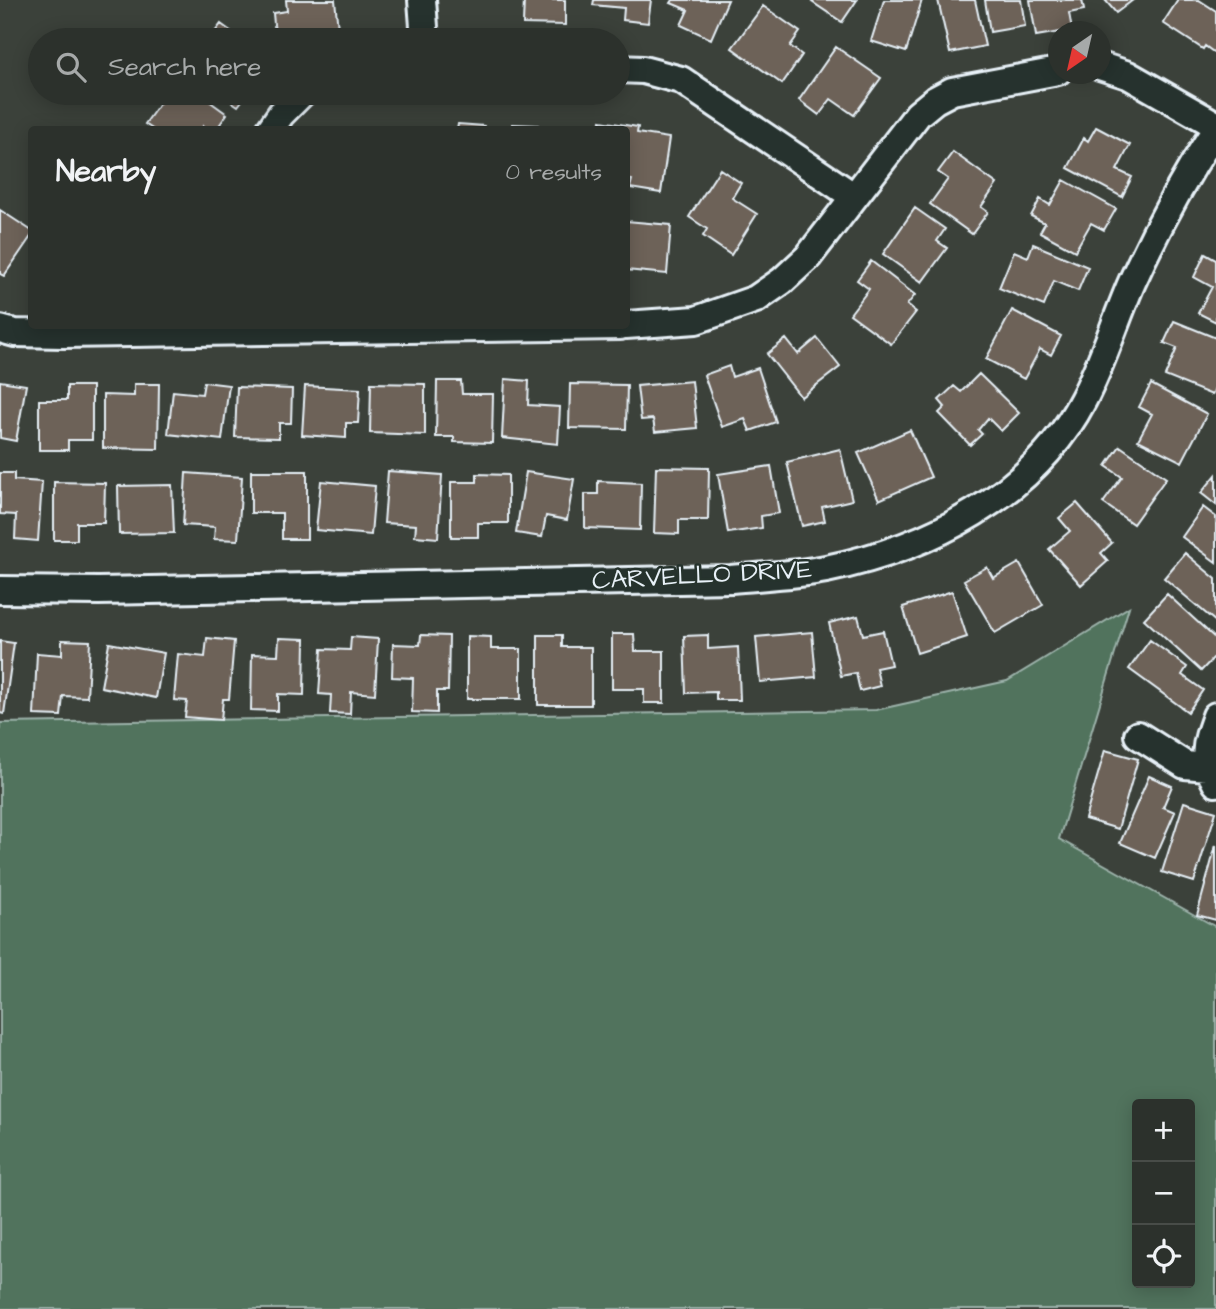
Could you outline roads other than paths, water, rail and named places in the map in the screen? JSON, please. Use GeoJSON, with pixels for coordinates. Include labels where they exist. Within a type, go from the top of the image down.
{"type":"FeatureCollection","features":[{"type":"Feature","properties":{"kind":"street"},"geometry":{"type":"LineString","coordinates":[[422,0],[424,28]]}},
{"type":"Feature","properties":{"kind":"street"},"geometry":{"type":"LineString","coordinates":[[630,69],[643,70],[681,80],[853,196]]}},
{"type":"Feature","properties":{"kind":"street"},"geometry":{"type":"LineString","coordinates":[[1111,69],[1128,75],[1216,127]]}},
{"type":"Feature","properties":{"kind":"street"},"geometry":{"type":"LineString","coordinates":[[630,325],[696,320],[756,299],[782,282],[808,257],[918,114],[934,100],[952,91],[1048,73]]}},
{"type":"Feature","properties":{"kind":"street"},"geometry":{"type":"LineString","coordinates":[[273,126],[290,105]]}},
{"type":"Feature","properties":{"kind":"street","name":"CARVELLO DRIVE"},"geometry":{"type":"LineString","coordinates":[[0,590],[99,591],[731,579],[824,569],[915,542],[965,519],[1000,497],[1033,468],[1060,436],[1083,400],[1131,283],[1173,198],[1216,127]]}},
{"type":"Feature","properties":{"kind":"street"},"geometry":{"type":"LineString","coordinates":[[0,329],[15,333],[63,334],[185,329]]}},
{"type":"Feature","properties":{"kind":"street"},"geometry":{"type":"LineString","coordinates":[[1211,775],[1205,751],[1216,716]]}},
{"type":"Feature","properties":{"kind":"street"},"geometry":{"type":"LineString","coordinates":[[1138,735],[1185,765],[1211,775]]}}]}
